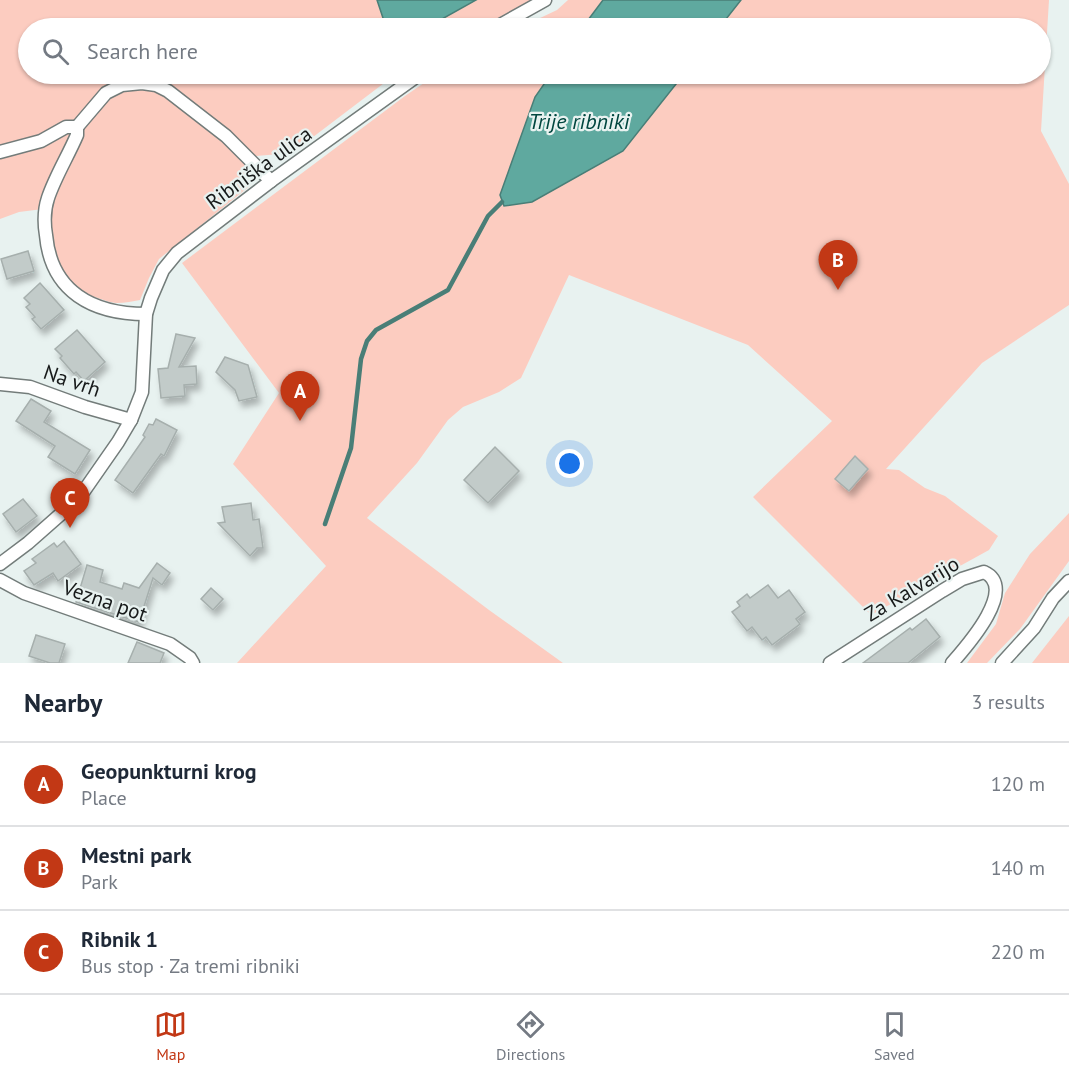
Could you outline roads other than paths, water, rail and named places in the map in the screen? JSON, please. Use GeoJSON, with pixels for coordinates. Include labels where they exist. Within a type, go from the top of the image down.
{"type":"FeatureCollection","features":[{"type":"Feature","properties":{"kind":"street"},"geometry":{"type":"LineString","coordinates":[[513,18],[545,0]]}},
{"type":"Feature","properties":{"kind":"street"},"geometry":{"type":"LineString","coordinates":[[132,84],[122,85],[106,93],[77,127],[77,135],[48,198],[45,224],[50,260],[58,278],[77,296],[94,306],[129,314],[146,314]]}},
{"type":"Feature","properties":{"kind":"street"},"geometry":{"type":"LineString","coordinates":[[149,84],[168,91],[226,136],[271,181]]}},
{"type":"Feature","properties":{"kind":"street","name":"Ribniška ulica"},"geometry":{"type":"LineString","coordinates":[[0,564],[28,543],[79,498],[131,420],[142,392],[146,314],[163,270],[177,253],[271,181],[290,170],[406,84]]}},
{"type":"Feature","properties":{"kind":"street"},"geometry":{"type":"LineString","coordinates":[[0,152],[41,141],[66,127],[77,127]]}},
{"type":"Feature","properties":{"kind":"street","name":"Na vrh"},"geometry":{"type":"LineString","coordinates":[[0,384],[30,387],[84,407],[131,420]]}},
{"type":"Feature","properties":{"kind":"street","name":"Za Kalvarijo"},"geometry":{"type":"LineString","coordinates":[[830,663],[952,585],[974,574],[984,572],[991,575],[995,583],[994,601],[986,619],[952,663]]}},
{"type":"Feature","properties":{"kind":"street","name":"Vezna pot"},"geometry":{"type":"LineString","coordinates":[[0,580],[24,593],[170,644],[190,658],[193,663]]}},
{"type":"Feature","properties":{"kind":"street"},"geometry":{"type":"LineString","coordinates":[[1002,663],[1034,628],[1053,598],[1069,581]]}},
{"type":"Feature","properties":{"kind":"water"},"geometry":{"type":"Polygon","coordinates":[[[377,0],[476,0],[444,18],[383,18],[377,0]]]}},
{"type":"Feature","properties":{"kind":"water"},"geometry":{"type":"Polygon","coordinates":[[[603,0],[741,0],[727,18],[590,18],[603,0]]]}},
{"type":"Feature","properties":{"kind":"water","name":"Trije ribniki"},"geometry":{"type":"Polygon","coordinates":[[[544,84],[676,84],[623,151],[532,202],[504,206],[500,195],[535,97],[544,84]]]}},
{"type":"Feature","properties":{"kind":"waterway"},"geometry":{"type":"LineString","coordinates":[[325,524],[351,448],[361,359],[367,341],[376,330],[448,290],[488,216],[502,202]]}},
{"type":"Feature","properties":{"kind":"place","name":"Mestni park"},"geometry":{"type":"Point","coordinates":[838,290]}},
{"type":"Feature","properties":{"kind":"place","name":"Geopunkturni krog"},"geometry":{"type":"Point","coordinates":[300,421]}},
{"type":"Feature","properties":{"kind":"place","name":"Ribnik 1"},"geometry":{"type":"Point","coordinates":[70,528]}}]}
